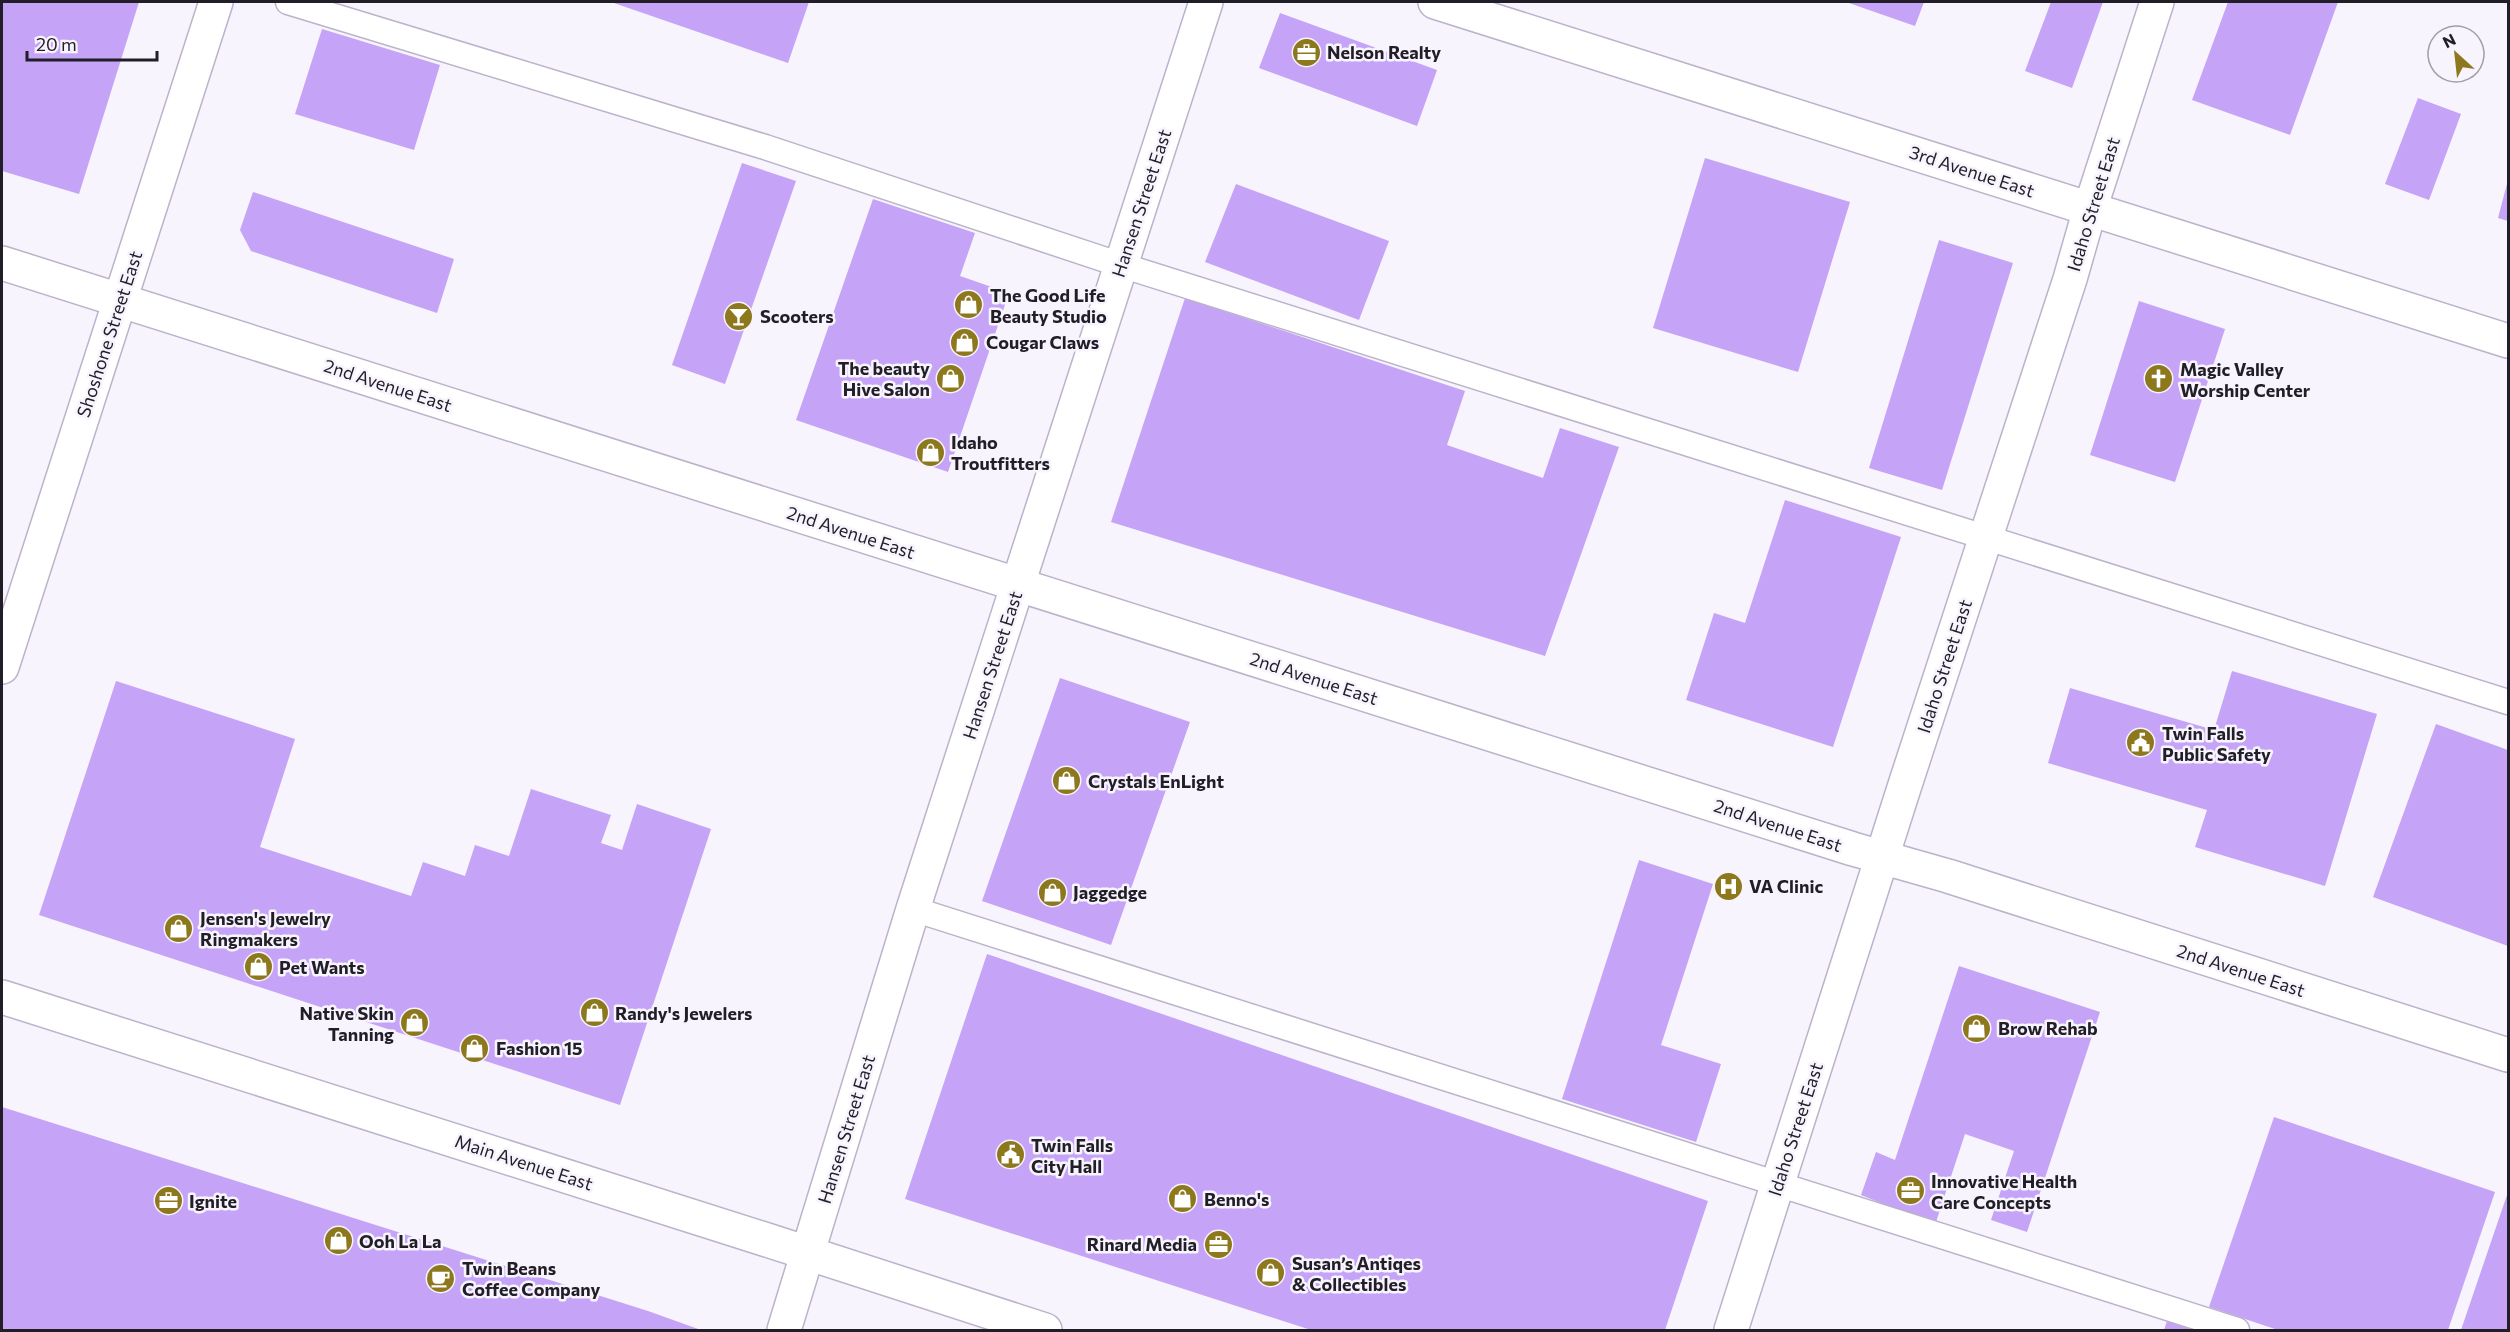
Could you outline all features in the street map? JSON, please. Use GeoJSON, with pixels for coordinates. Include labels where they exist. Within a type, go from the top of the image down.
{"type":"FeatureCollection","features":[{"type":"Feature","properties":{"kind":"street","name":"Shoshone Street East"},"geometry":{"type":"LineString","coordinates":[[2,667],[7,628],[121,300],[216,2]]}},
{"type":"Feature","properties":{"kind":"street","name":"Hansen Street East"},"geometry":{"type":"LineString","coordinates":[[784,1330],[913,909],[1206,2]]}},
{"type":"Feature","properties":{"kind":"street","name":"3rd Avenue East"},"geometry":{"type":"LineString","coordinates":[[1435,2],[2508,341]]}},
{"type":"Feature","properties":{"kind":"street","name":"Idaho Street East"},"geometry":{"type":"LineString","coordinates":[[1731,1330],[2157,2]]}},
{"type":"Feature","properties":{"kind":"street","name":"2nd Avenue East"},"geometry":{"type":"LineString","coordinates":[[2,262],[1882,858],[1948,876],[2508,1056]]}},
{"type":"Feature","properties":{"kind":"street","name":"Main Avenue East"},"geometry":{"type":"LineString","coordinates":[[2,997],[1044,1330]]}},
{"type":"Feature","properties":{"kind":"lane"},"geometry":{"type":"LineString","coordinates":[[288,2],[765,147],[1121,265],[2508,702]]}},
{"type":"Feature","properties":{"kind":"lane"},"geometry":{"type":"LineString","coordinates":[[913,909],[2237,1330]]}},
{"type":"Feature","properties":{"kind":"building"},"geometry":{"type":"Polygon","coordinates":[[[2,2],[139,2],[79,194],[2,171],[2,2]]]}},
{"type":"Feature","properties":{"kind":"building"},"geometry":{"type":"Polygon","coordinates":[[[611,2],[809,2],[788,63],[611,2]]]}},
{"type":"Feature","properties":{"kind":"building"},"geometry":{"type":"Polygon","coordinates":[[[1846,2],[1924,2],[1915,26],[1846,2]]]}},
{"type":"Feature","properties":{"kind":"building"},"geometry":{"type":"Polygon","coordinates":[[[2051,2],[2103,2],[2072,88],[2025,71],[2051,2]]]}},
{"type":"Feature","properties":{"kind":"building"},"geometry":{"type":"Polygon","coordinates":[[[2228,2],[2338,2],[2290,135],[2192,100],[2228,2]]]}},
{"type":"Feature","properties":{"kind":"building"},"geometry":{"type":"Polygon","coordinates":[[[1280,13],[1437,70],[1417,126],[1259,68],[1280,13]]]}},
{"type":"Feature","properties":{"kind":"building"},"geometry":{"type":"Polygon","coordinates":[[[322,29],[440,65],[414,150],[295,114],[322,29]]]}},
{"type":"Feature","properties":{"kind":"building"},"geometry":{"type":"Polygon","coordinates":[[[2418,98],[2461,114],[2429,200],[2385,184],[2418,98]]]}},
{"type":"Feature","properties":{"kind":"building"},"geometry":{"type":"Polygon","coordinates":[[[1705,158],[1850,202],[1798,372],[1653,328],[1705,158]]]}},
{"type":"Feature","properties":{"kind":"building"},"geometry":{"type":"Polygon","coordinates":[[[742,163],[796,181],[725,384],[672,365],[742,163]]]}},
{"type":"Feature","properties":{"kind":"building"},"geometry":{"type":"Polygon","coordinates":[[[2508,180],[2508,221],[2498,218],[2508,180]]]}},
{"type":"Feature","properties":{"kind":"building"},"geometry":{"type":"Polygon","coordinates":[[[1236,184],[1389,241],[1359,320],[1205,262],[1236,184]]]}},
{"type":"Feature","properties":{"kind":"building"},"geometry":{"type":"Polygon","coordinates":[[[253,192],[454,259],[437,313],[251,251],[240,230],[253,192]]]}},
{"type":"Feature","properties":{"kind":"building"},"geometry":{"type":"Polygon","coordinates":[[[873,199],[975,233],[960,276],[1009,293],[948,472],[796,420],[873,199]]]}},
{"type":"Feature","properties":{"kind":"building"},"geometry":{"type":"Polygon","coordinates":[[[1939,240],[2013,263],[1942,490],[1869,468],[1939,240]]]}},
{"type":"Feature","properties":{"kind":"building"},"geometry":{"type":"Polygon","coordinates":[[[1185,298],[1465,391],[1447,445],[1543,478],[1560,428],[1619,447],[1545,656],[1111,522],[1185,298]]]}},
{"type":"Feature","properties":{"kind":"building"},"geometry":{"type":"Polygon","coordinates":[[[2139,301],[2225,329],[2175,482],[2090,455],[2139,301]]]}},
{"type":"Feature","properties":{"kind":"building"},"geometry":{"type":"Polygon","coordinates":[[[1785,500],[1901,537],[1833,747],[1686,700],[1714,613],[1745,623],[1785,500]]]}},
{"type":"Feature","properties":{"kind":"building"},"geometry":{"type":"Polygon","coordinates":[[[2232,671],[2377,714],[2325,886],[2195,847],[2207,810],[2048,763],[2070,688],[2214,730],[2232,671]]]}},
{"type":"Feature","properties":{"kind":"building"},"geometry":{"type":"Polygon","coordinates":[[[1060,678],[1190,722],[1111,945],[982,901],[1060,678]]]}},
{"type":"Feature","properties":{"kind":"building"},"geometry":{"type":"Polygon","coordinates":[[[116,681],[295,739],[260,847],[411,896],[423,862],[465,876],[475,845],[509,856],[531,789],[611,815],[601,843],[622,850],[637,804],[711,829],[620,1105],[39,915],[116,681]]]}},
{"type":"Feature","properties":{"kind":"building"},"geometry":{"type":"Polygon","coordinates":[[[2436,724],[2508,750],[2508,946],[2373,897],[2436,724]]]}},
{"type":"Feature","properties":{"kind":"building"},"geometry":{"type":"Polygon","coordinates":[[[1639,860],[1713,884],[1661,1045],[1721,1064],[1696,1142],[1562,1099],[1639,860]]]}},
{"type":"Feature","properties":{"kind":"building"},"geometry":{"type":"Polygon","coordinates":[[[987,954],[1708,1201],[1665,1330],[1311,1330],[905,1199],[987,954]]]}},
{"type":"Feature","properties":{"kind":"building"},"geometry":{"type":"Polygon","coordinates":[[[1959,966],[2100,1012],[2027,1232],[1991,1220],[2014,1151],[1965,1134],[1935,1225],[1861,1195],[1876,1152],[1895,1160],[1959,966]]]}},
{"type":"Feature","properties":{"kind":"building"},"geometry":{"type":"Polygon","coordinates":[[[2,1107],[648,1311],[701,1330],[2,1330],[2,1107]]]}},
{"type":"Feature","properties":{"kind":"building"},"geometry":{"type":"Polygon","coordinates":[[[2274,1117],[2495,1192],[2448,1330],[2278,1330],[2209,1307],[2274,1117]]]}},
{"type":"Feature","properties":{"kind":"building"},"geometry":{"type":"Polygon","coordinates":[[[2508,1192],[2508,1330],[2461,1330],[2508,1192]]]}},
{"type":"Feature","properties":{"kind":"building"},"geometry":{"type":"Polygon","coordinates":[[[2167,1321],[2194,1330],[2164,1330],[2167,1321]]]}},
{"type":"Feature","properties":{"kind":"place","name":"Nelson Realty"},"geometry":{"type":"Point","coordinates":[1306,52]}},
{"type":"Feature","properties":{"kind":"place","name":"The Good Life Beauty Studio"},"geometry":{"type":"Point","coordinates":[969,305]}},
{"type":"Feature","properties":{"kind":"place","name":"Scooters"},"geometry":{"type":"Point","coordinates":[739,316]}},
{"type":"Feature","properties":{"kind":"place","name":"Cougar Claws"},"geometry":{"type":"Point","coordinates":[965,342]}},
{"type":"Feature","properties":{"kind":"place","name":"The beauty Hive Salon"},"geometry":{"type":"Point","coordinates":[951,378]}},
{"type":"Feature","properties":{"kind":"place","name":"Magic Valley Worship Center"},"geometry":{"type":"Point","coordinates":[2159,379]}},
{"type":"Feature","properties":{"kind":"place","name":"Idaho Troutfitters"},"geometry":{"type":"Point","coordinates":[930,452]}},
{"type":"Feature","properties":{"kind":"place","name":"Twin Falls Public Safety"},"geometry":{"type":"Point","coordinates":[2141,743]}},
{"type":"Feature","properties":{"kind":"place","name":"Crystals EnLight"},"geometry":{"type":"Point","coordinates":[1067,781]}},
{"type":"Feature","properties":{"kind":"place","name":"VA Clinic"},"geometry":{"type":"Point","coordinates":[1728,886]}},
{"type":"Feature","properties":{"kind":"place","name":"Jaggedge"},"geometry":{"type":"Point","coordinates":[1052,892]}},
{"type":"Feature","properties":{"kind":"place","name":"Jensen's Jewelry Ringmakers"},"geometry":{"type":"Point","coordinates":[179,928]}},
{"type":"Feature","properties":{"kind":"place","name":"Pet Wants"},"geometry":{"type":"Point","coordinates":[258,967]}},
{"type":"Feature","properties":{"kind":"place","name":"Randy's Jewelers"},"geometry":{"type":"Point","coordinates":[594,1013]}},
{"type":"Feature","properties":{"kind":"place","name":"Native Skin Tanning"},"geometry":{"type":"Point","coordinates":[415,1023]}},
{"type":"Feature","properties":{"kind":"place","name":"Brow Rehab"},"geometry":{"type":"Point","coordinates":[1977,1028]}},
{"type":"Feature","properties":{"kind":"place","name":"Fashion 15"},"geometry":{"type":"Point","coordinates":[475,1048]}},
{"type":"Feature","properties":{"kind":"place","name":"Twin Falls City Hall"},"geometry":{"type":"Point","coordinates":[1010,1155]}},
{"type":"Feature","properties":{"kind":"place","name":"Innovative Health Care Concepts"},"geometry":{"type":"Point","coordinates":[1910,1191]}},
{"type":"Feature","properties":{"kind":"place","name":"Benno's"},"geometry":{"type":"Point","coordinates":[1183,1199]}},
{"type":"Feature","properties":{"kind":"place","name":"Ignite"},"geometry":{"type":"Point","coordinates":[168,1201]}},
{"type":"Feature","properties":{"kind":"place","name":"Ooh La La"},"geometry":{"type":"Point","coordinates":[338,1241]}},
{"type":"Feature","properties":{"kind":"place","name":"Rinard Media"},"geometry":{"type":"Point","coordinates":[1218,1244]}},
{"type":"Feature","properties":{"kind":"place","name":"Susan’s Antiqes & Collectibles"},"geometry":{"type":"Point","coordinates":[1271,1273]}},
{"type":"Feature","properties":{"kind":"place","name":"Twin Beans Coffee Company"},"geometry":{"type":"Point","coordinates":[441,1278]}}]}
